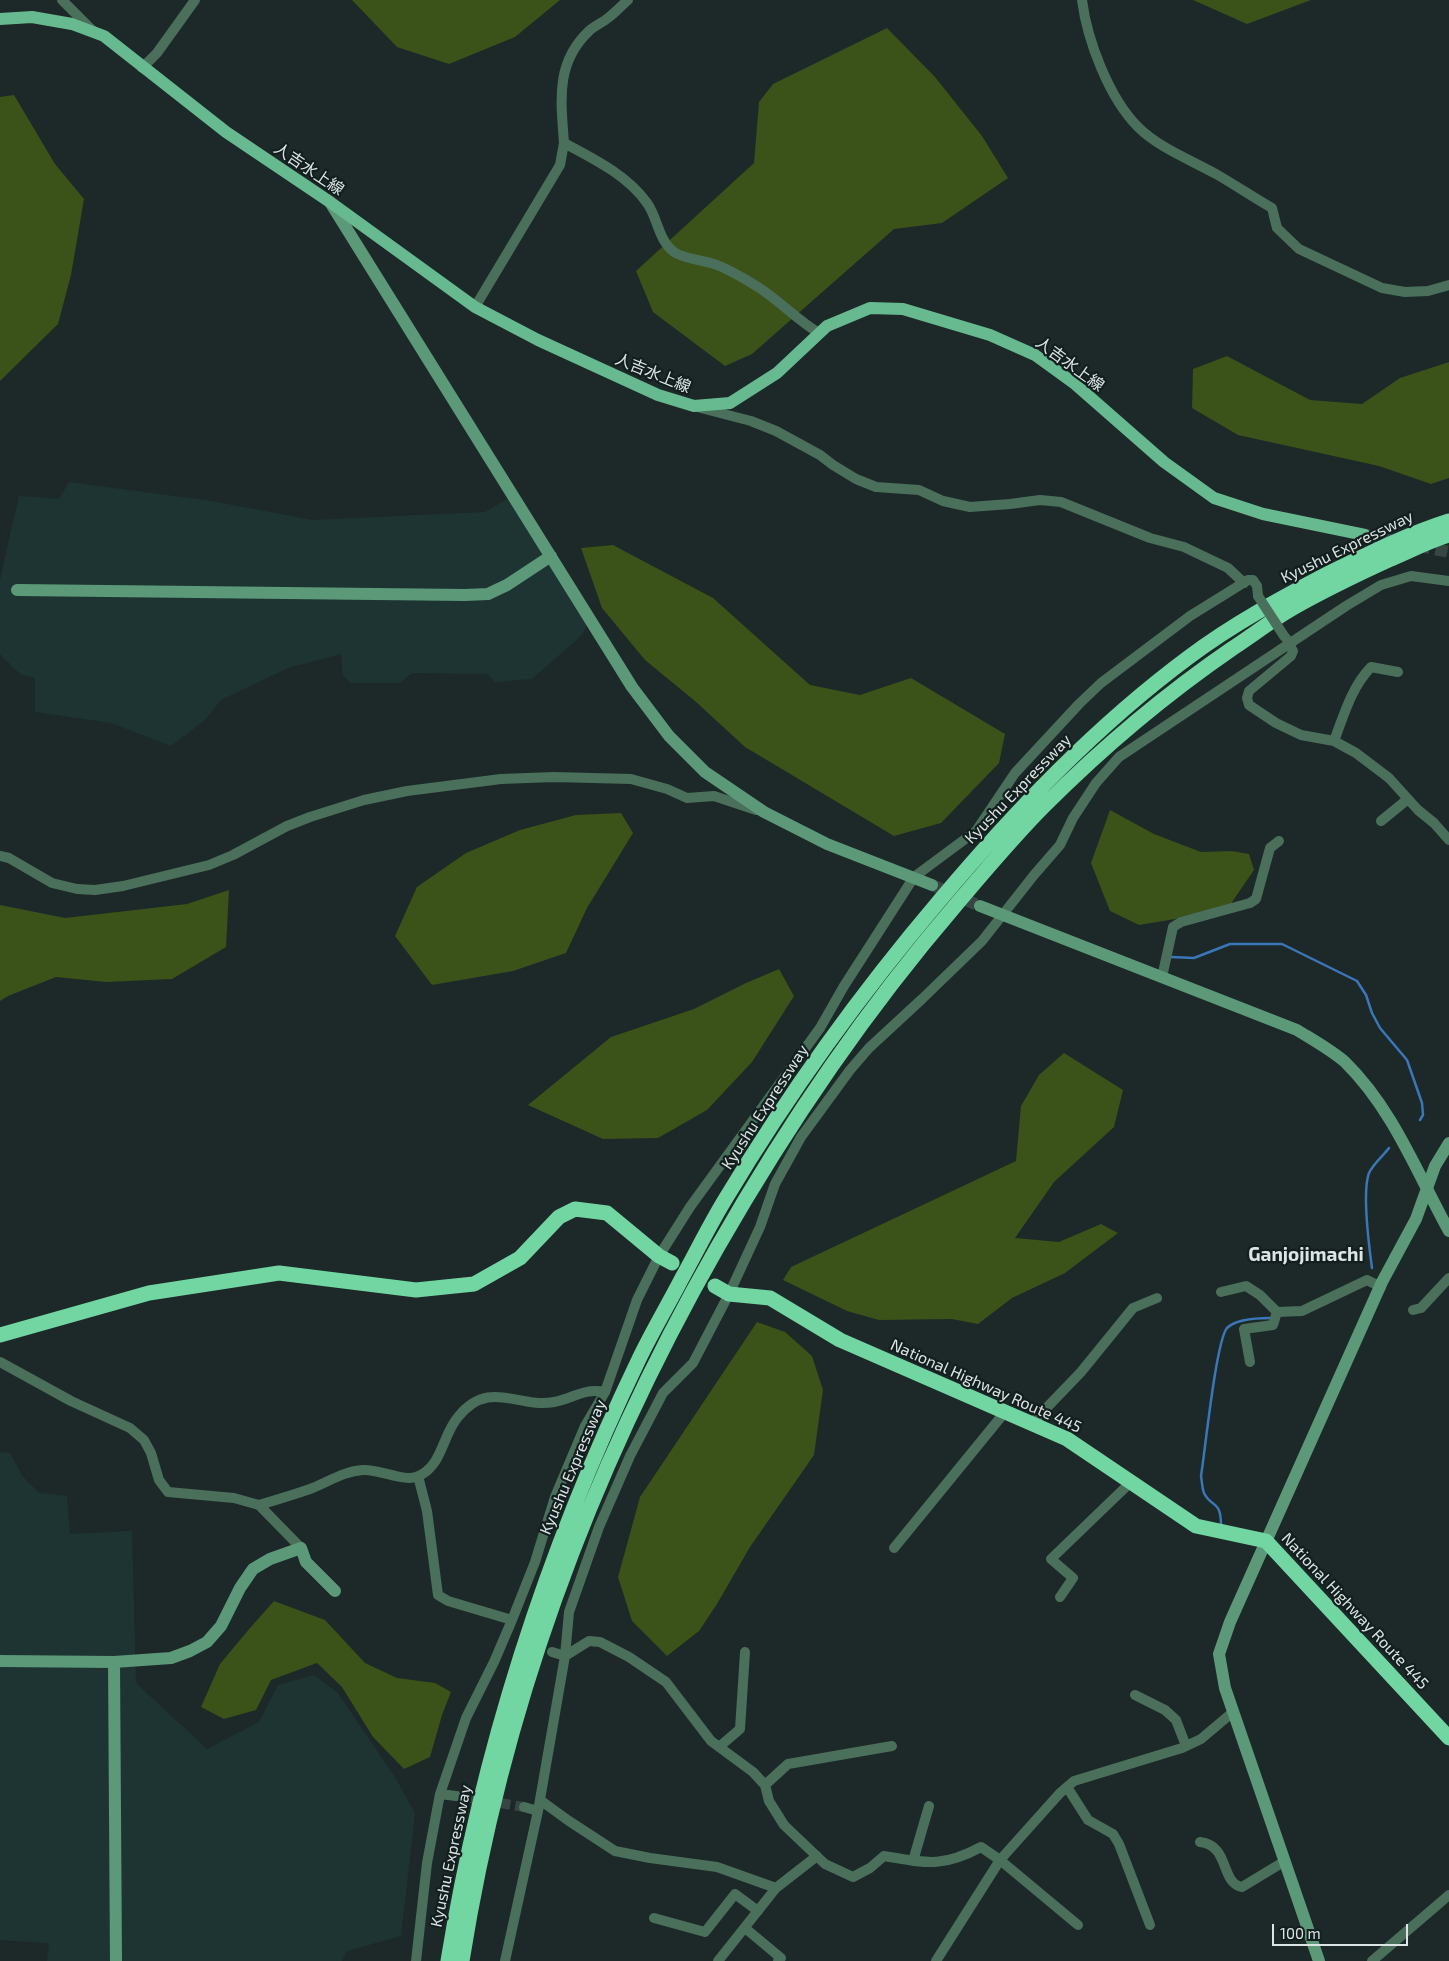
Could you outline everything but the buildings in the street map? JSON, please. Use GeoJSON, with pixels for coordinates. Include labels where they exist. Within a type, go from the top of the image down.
{"type":"FeatureCollection","features":[{"type":"Feature","properties":{"kind":"highway","name":"Kyushu Expressway"},"geometry":{"type":"LineString","coordinates":[[448,1961],[466,1861],[485,1780],[503,1713],[559,1545],[598,1448],[640,1356],[725,1200],[802,1079],[866,992],[971,863],[1033,794],[1132,702],[1191,655],[1281,598],[1364,556],[1428,528],[1449,521]]}},
{"type":"Feature","properties":{"kind":"highway","name":"Kyushu Expressway"},"geometry":{"type":"LineString","coordinates":[[462,1961],[481,1857],[516,1717],[568,1560],[620,1435],[680,1312],[749,1191],[815,1087],[876,1002],[983,873],[1043,807],[1142,716],[1201,670],[1290,610],[1355,575],[1449,535]]}},
{"type":"Feature","properties":{"kind":"highway"},"geometry":{"type":"LineString","coordinates":[[0,1335],[148,1292],[279,1273],[416,1290],[474,1284],[520,1258],[559,1217],[575,1209],[607,1213],[666,1259]]}},
{"type":"Feature","properties":{"kind":"highway","name":"National Highway Route 445"},"geometry":{"type":"LineString","coordinates":[[715,1286],[729,1294],[770,1298],[840,1340],[1067,1439],[1132,1481],[1196,1526],[1266,1541],[1449,1738]]}},
{"type":"Feature","properties":{"kind":"main road","name":"人吉水上線"},"geometry":{"type":"LineString","coordinates":[[0,19],[32,17],[72,24],[104,36],[142,68],[226,132],[330,202],[475,307],[538,340],[658,395],[694,406],[730,403],[777,373],[827,326],[870,308],[903,309],[990,335],[1035,355],[1075,384],[1164,462],[1214,498],[1263,514],[1365,535]]}},
{"type":"Feature","properties":{"kind":"street"},"geometry":{"type":"LineString","coordinates":[[62,0],[94,32]]}},
{"type":"Feature","properties":{"kind":"street"},"geometry":{"type":"LineString","coordinates":[[142,68],[157,53],[195,0]]}},
{"type":"Feature","properties":{"kind":"street"},"geometry":{"type":"LineString","coordinates":[[475,307],[560,165],[564,143],[560,98],[562,80],[571,53],[590,29],[607,19],[628,0]]}},
{"type":"Feature","properties":{"kind":"street"},"geometry":{"type":"LineString","coordinates":[[1082,0],[1088,34],[1104,72],[1120,107],[1139,128],[1163,145],[1218,175],[1272,208],[1277,228],[1299,248],[1382,288],[1405,292],[1428,291],[1449,285]]}},
{"type":"Feature","properties":{"kind":"street"},"geometry":{"type":"LineString","coordinates":[[564,143],[600,162],[639,192],[648,205],[665,243],[676,253],[716,265],[758,287],[805,325],[819,333]]}},
{"type":"Feature","properties":{"kind":"street"},"geometry":{"type":"LineString","coordinates":[[330,202],[632,687],[669,736],[705,772],[764,812],[828,844],[932,885]]}},
{"type":"Feature","properties":{"kind":"street"},"geometry":{"type":"LineString","coordinates":[[694,406],[750,421],[776,431],[820,455],[856,479],[876,487],[919,490],[943,500],[970,507],[1040,500],[1061,502],[1150,538],[1184,547],[1228,568],[1244,583]]}},
{"type":"Feature","properties":{"kind":"street"},"geometry":{"type":"LineString","coordinates":[[16,590],[488,594],[507,586],[551,556]]}},
{"type":"Feature","properties":{"kind":"street"},"geometry":{"type":"LineString","coordinates":[[505,1961],[538,1812],[564,1656],[569,1612],[599,1527],[630,1456],[663,1393],[693,1363],[729,1294],[760,1227],[775,1184],[801,1137],[850,1070],[869,1048],[982,941],[1034,875],[1060,846],[1073,818],[1096,783],[1119,757],[1287,640],[1381,585],[1411,576],[1449,581]]}},
{"type":"Feature","properties":{"kind":"street"},"geometry":{"type":"LineString","coordinates":[[416,1961],[427,1864],[440,1794],[466,1718],[510,1638],[512,1620],[535,1562],[555,1497],[585,1426],[605,1392],[636,1300],[666,1259],[690,1207],[820,1028],[844,986],[914,877],[976,831],[1015,773],[1101,683],[1190,616],[1250,579],[1258,586],[1258,596],[1293,651],[1291,656],[1249,691],[1247,702],[1249,705],[1301,735],[1334,741],[1356,754],[1389,778],[1449,840]]}},
{"type":"Feature","properties":{"kind":"street"},"geometry":{"type":"LineString","coordinates":[[1334,741],[1355,687],[1363,675],[1371,667],[1398,672]]}},
{"type":"Feature","properties":{"kind":"street"},"geometry":{"type":"LineString","coordinates":[[0,856],[9,858],[52,883],[77,889],[95,890],[123,886],[209,865],[233,855],[287,826],[364,800],[407,791],[501,779],[554,777],[631,779],[667,789],[687,798],[714,796],[764,812]]}},
{"type":"Feature","properties":{"kind":"street"},"geometry":{"type":"LineString","coordinates":[[1381,821],[1408,799]]}},
{"type":"Feature","properties":{"kind":"street"},"geometry":{"type":"LineString","coordinates":[[1162,977],[1173,927],[1182,922],[1250,903],[1256,899],[1270,848],[1279,841]]}},
{"type":"Feature","properties":{"kind":"street"},"geometry":{"type":"LineString","coordinates":[[980,906],[1297,1030],[1344,1062],[1380,1103],[1404,1142],[1427,1191],[1449,1231]]}},
{"type":"Feature","properties":{"kind":"street"},"geometry":{"type":"LineString","coordinates":[[1319,1961],[1225,1688],[1219,1654],[1230,1622],[1266,1541],[1381,1287],[1416,1219],[1436,1166],[1449,1143]]}},
{"type":"Feature","properties":{"kind":"street"},"geometry":{"type":"LineString","coordinates":[[1413,1310],[1421,1308],[1449,1278]]}},
{"type":"Feature","properties":{"kind":"street"},"geometry":{"type":"LineString","coordinates":[[1221,1292],[1246,1286],[1260,1295],[1277,1312],[1302,1311],[1367,1280],[1381,1287]]}},
{"type":"Feature","properties":{"kind":"street"},"geometry":{"type":"LineString","coordinates":[[1032,1423],[1081,1372],[1133,1308],[1156,1298]]}},
{"type":"Feature","properties":{"kind":"street"},"geometry":{"type":"LineString","coordinates":[[1250,1362],[1244,1329],[1273,1325],[1277,1312]]}},
{"type":"Feature","properties":{"kind":"street"},"geometry":{"type":"LineString","coordinates":[[0,1362],[71,1401],[130,1428],[144,1440],[151,1453],[159,1480],[168,1492],[234,1498],[259,1505],[301,1548],[306,1562],[335,1591]]}},
{"type":"Feature","properties":{"kind":"street"},"geometry":{"type":"LineString","coordinates":[[259,1505],[310,1489],[346,1473],[362,1470],[375,1470],[411,1478],[418,1476],[436,1461],[458,1416],[476,1401],[489,1397],[499,1397],[553,1402],[591,1390],[605,1392]]}},
{"type":"Feature","properties":{"kind":"street"},"geometry":{"type":"LineString","coordinates":[[894,1548],[1005,1412]]}},
{"type":"Feature","properties":{"kind":"street"},"geometry":{"type":"LineString","coordinates":[[418,1476],[427,1511],[438,1595],[448,1602],[512,1620]]}},
{"type":"Feature","properties":{"kind":"street"},"geometry":{"type":"LineString","coordinates":[[1060,1597],[1073,1578],[1051,1559],[1132,1481]]}},
{"type":"Feature","properties":{"kind":"street"},"geometry":{"type":"LineString","coordinates":[[0,1660],[114,1662],[171,1658],[190,1651],[207,1642],[220,1626],[252,1569],[270,1558],[301,1548]]}},
{"type":"Feature","properties":{"kind":"street"},"geometry":{"type":"LineString","coordinates":[[552,1652],[564,1656],[589,1641],[600,1642],[629,1657],[666,1682],[711,1741],[753,1772],[765,1785],[769,1801],[784,1824],[825,1864],[853,1877],[870,1868],[884,1856],[924,1863],[950,1861],[981,1847],[1000,1860],[1078,1925]]}},
{"type":"Feature","properties":{"kind":"street"},"geometry":{"type":"LineString","coordinates":[[719,1747],[740,1728],[745,1652]]}},
{"type":"Feature","properties":{"kind":"street"},"geometry":{"type":"LineString","coordinates":[[114,1662],[116,1961]]}},
{"type":"Feature","properties":{"kind":"street"},"geometry":{"type":"LineString","coordinates":[[1135,1695],[1165,1710],[1176,1720],[1186,1746]]}},
{"type":"Feature","properties":{"kind":"street"},"geometry":{"type":"LineString","coordinates":[[936,1961],[1000,1860],[1074,1781],[1186,1746],[1201,1739],[1233,1712]]}},
{"type":"Feature","properties":{"kind":"street"},"geometry":{"type":"LineString","coordinates":[[765,1785],[788,1764],[892,1746]]}},
{"type":"Feature","properties":{"kind":"street"},"geometry":{"type":"LineString","coordinates":[[1067,1787],[1088,1820],[1113,1834],[1119,1844],[1150,1925]]}},
{"type":"Feature","properties":{"kind":"street"},"geometry":{"type":"LineString","coordinates":[[440,1794],[456,1796]]}},
{"type":"Feature","properties":{"kind":"street"},"geometry":{"type":"LineString","coordinates":[[540,1800],[615,1851],[717,1867],[776,1888]]}},
{"type":"Feature","properties":{"kind":"street"},"geometry":{"type":"LineString","coordinates":[[913,1861],[929,1806]]}},
{"type":"Feature","properties":{"kind":"street"},"geometry":{"type":"LineString","coordinates":[[524,1807],[538,1812]]}},
{"type":"Feature","properties":{"kind":"street"},"geometry":{"type":"LineString","coordinates":[[1200,1842],[1209,1843],[1219,1852],[1232,1881],[1242,1887],[1285,1860]]}},
{"type":"Feature","properties":{"kind":"street"},"geometry":{"type":"LineString","coordinates":[[718,1961],[776,1888],[817,1856]]}},
{"type":"Feature","properties":{"kind":"street"},"geometry":{"type":"LineString","coordinates":[[654,1918],[705,1932],[735,1894],[758,1911]]}},
{"type":"Feature","properties":{"kind":"street"},"geometry":{"type":"LineString","coordinates":[[1372,1961],[1449,1895]]}},
{"type":"Feature","properties":{"kind":"street"},"geometry":{"type":"LineString","coordinates":[[745,1928],[782,1960]]}},
{"type":"Feature","properties":{"kind":"shaded area"},"geometry":{"type":"Polygon","coordinates":[[[69,482],[212,501],[312,520],[485,512],[509,498],[587,625],[582,635],[532,679],[495,682],[487,674],[412,673],[400,683],[350,683],[343,675],[341,654],[288,668],[221,700],[205,720],[171,746],[111,723],[35,712],[35,678],[20,674],[0,654],[0,580],[19,496],[59,499],[69,482]]]}},
{"type":"Feature","properties":{"kind":"shaded area"},"geometry":{"type":"Polygon","coordinates":[[[0,1452],[10,1453],[23,1477],[39,1493],[67,1496],[70,1534],[132,1531],[136,1683],[207,1749],[259,1722],[278,1685],[314,1675],[337,1692],[395,1777],[415,1813],[401,1936],[347,1951],[342,1961],[47,1961],[49,1943],[0,1940],[0,1452]]]}},
{"type":"Feature","properties":{"kind":"green space"},"geometry":{"type":"Polygon","coordinates":[[[352,0],[560,0],[515,37],[449,64],[397,47],[352,0]]]}},
{"type":"Feature","properties":{"kind":"green space"},"geometry":{"type":"Polygon","coordinates":[[[1193,0],[1311,0],[1247,24],[1193,0]]]}},
{"type":"Feature","properties":{"kind":"green space"},"geometry":{"type":"Polygon","coordinates":[[[887,28],[935,77],[982,136],[1008,178],[942,223],[894,229],[752,354],[725,366],[653,312],[636,271],[754,163],[759,102],[773,84],[887,28]]]}},
{"type":"Feature","properties":{"kind":"green space"},"geometry":{"type":"Polygon","coordinates":[[[14,95],[55,164],[84,199],[71,275],[58,324],[0,381],[0,97],[14,95]]]}},
{"type":"Feature","properties":{"kind":"green space"},"geometry":{"type":"Polygon","coordinates":[[[1227,356],[1310,400],[1362,404],[1400,378],[1449,362],[1449,478],[1431,484],[1379,466],[1238,435],[1192,408],[1193,369],[1227,356]]]}},
{"type":"Feature","properties":{"kind":"green space"},"geometry":{"type":"Polygon","coordinates":[[[613,545],[713,598],[810,685],[860,695],[911,678],[1005,734],[999,763],[941,823],[894,836],[745,747],[695,701],[645,660],[602,608],[581,548],[613,545]]]}},
{"type":"Feature","properties":{"kind":"green space"},"geometry":{"type":"Polygon","coordinates":[[[1110,810],[1154,834],[1201,852],[1231,851],[1249,854],[1254,870],[1230,905],[1175,919],[1139,925],[1110,911],[1091,863],[1110,810]]]}},
{"type":"Feature","properties":{"kind":"green space"},"geometry":{"type":"Polygon","coordinates":[[[621,813],[633,833],[587,908],[566,953],[513,971],[432,985],[395,936],[417,887],[466,853],[520,830],[576,815],[621,813]]]}},
{"type":"Feature","properties":{"kind":"green space"},"geometry":{"type":"Polygon","coordinates":[[[229,890],[226,947],[172,979],[106,982],[56,977],[0,1001],[0,905],[65,918],[187,904],[229,890]]]}},
{"type":"Feature","properties":{"kind":"green space"},"geometry":{"type":"Polygon","coordinates":[[[779,969],[794,996],[752,1062],[707,1110],[658,1138],[603,1139],[528,1105],[611,1037],[694,1009],[779,969]]]}},
{"type":"Feature","properties":{"kind":"green space"},"geometry":{"type":"Polygon","coordinates":[[[1064,1053],[1123,1090],[1114,1127],[1054,1182],[1015,1238],[1059,1242],[1101,1224],[1118,1233],[1065,1273],[1012,1298],[978,1324],[952,1319],[879,1320],[847,1311],[783,1280],[791,1267],[1016,1161],[1021,1106],[1039,1075],[1064,1053]]]}},
{"type":"Feature","properties":{"kind":"green space"},"geometry":{"type":"Polygon","coordinates":[[[757,1322],[785,1332],[812,1356],[823,1390],[814,1455],[750,1547],[699,1631],[667,1656],[632,1621],[618,1577],[640,1497],[757,1322]]]}},
{"type":"Feature","properties":{"kind":"green space"},"geometry":{"type":"Polygon","coordinates":[[[274,1601],[325,1620],[365,1663],[397,1678],[435,1683],[451,1692],[430,1757],[404,1769],[373,1737],[342,1687],[317,1663],[271,1680],[256,1710],[224,1719],[201,1707],[220,1664],[274,1601]]]}},
{"type":"Feature","properties":{"kind":"waterway"},"geometry":{"type":"LineString","coordinates":[[1171,957],[1194,958],[1230,944],[1282,944],[1357,981],[1366,995],[1372,1013],[1380,1028],[1407,1060],[1422,1103],[1423,1115],[1420,1120]]}},
{"type":"Feature","properties":{"kind":"waterway"},"geometry":{"type":"LineString","coordinates":[[1372,1268],[1367,1219],[1367,1182],[1369,1173],[1389,1148]]}},
{"type":"Feature","properties":{"kind":"waterway"},"geometry":{"type":"LineString","coordinates":[[1221,1525],[1221,1517],[1217,1507],[1204,1493],[1201,1476],[1219,1353],[1223,1337],[1227,1328],[1231,1325],[1248,1320],[1271,1318]]}},
{"type":"Feature","properties":{"kind":"tunnel"},"geometry":{"type":"LineString","coordinates":[[1365,535],[1449,552]]}},
{"type":"Feature","properties":{"kind":"tunnel"},"geometry":{"type":"LineString","coordinates":[[932,885],[980,906]]}},
{"type":"Feature","properties":{"kind":"tunnel"},"geometry":{"type":"LineString","coordinates":[[456,1796],[524,1807]]}},
{"type":"Feature","properties":{"kind":"district","name":"Ganjojimachi"},"geometry":{"type":"Point","coordinates":[1306,1255]}}]}
